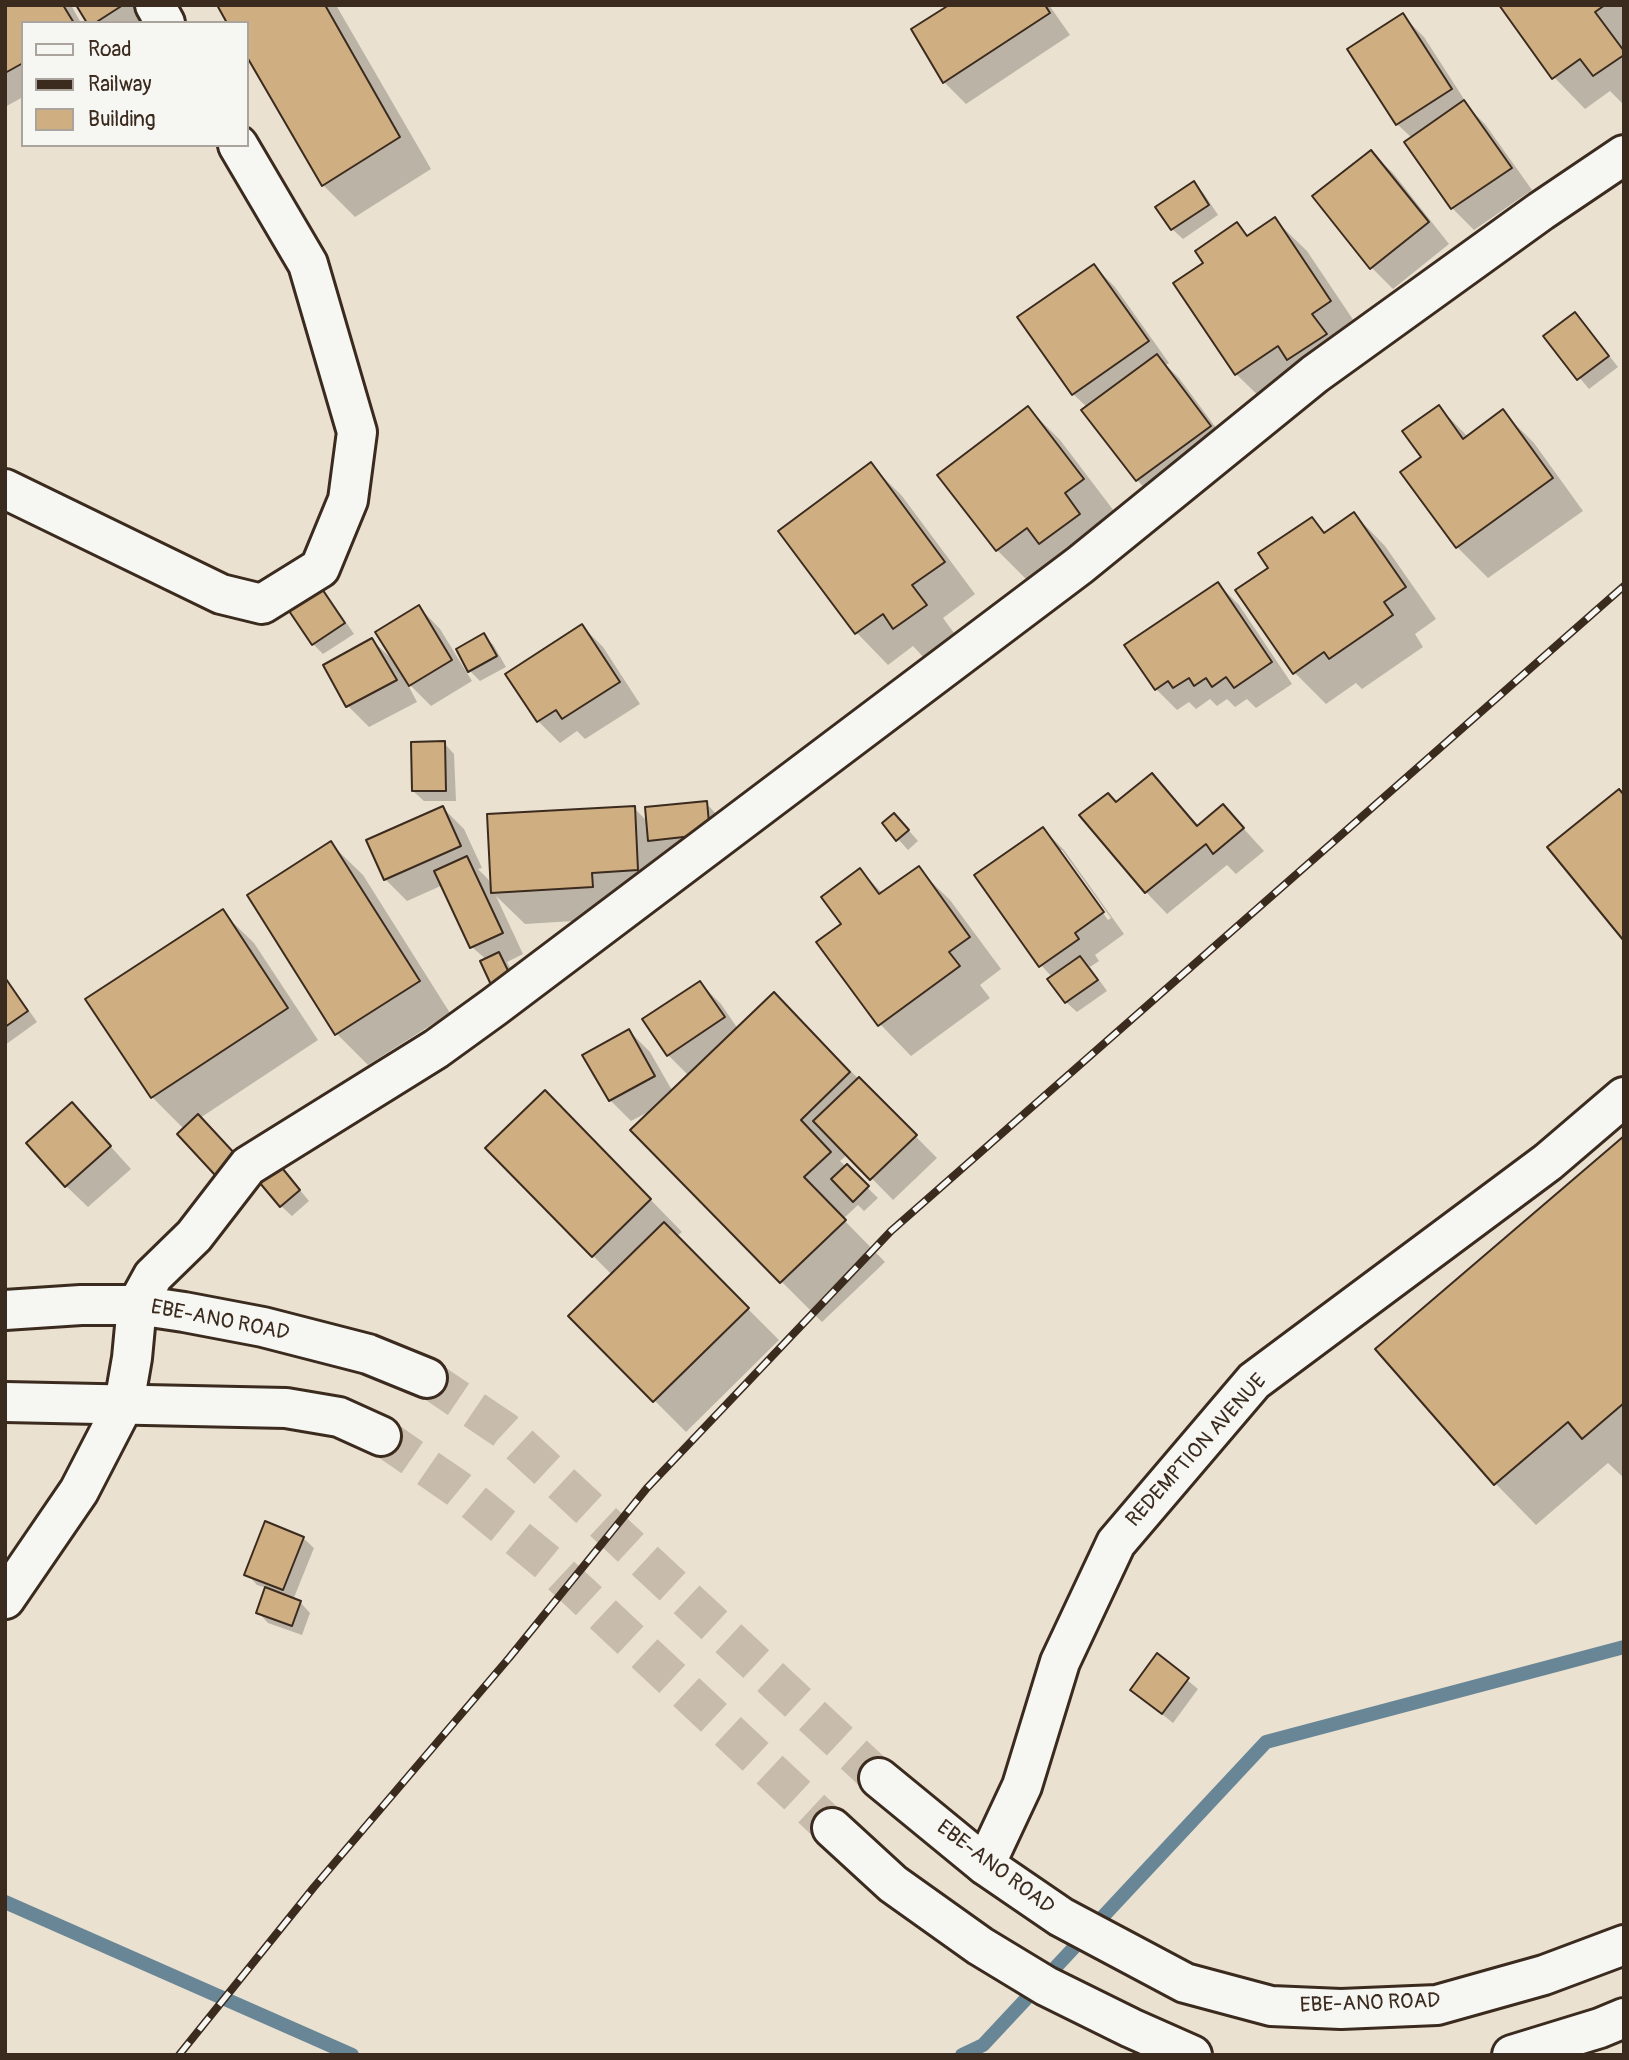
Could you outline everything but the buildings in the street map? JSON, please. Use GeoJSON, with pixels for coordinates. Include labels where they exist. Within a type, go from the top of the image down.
{"type":"FeatureCollection","features":[{"type":"Feature","properties":{"kind":"street"},"geometry":{"type":"LineString","coordinates":[[155,5],[164,21]]}},
{"type":"Feature","properties":{"kind":"street"},"geometry":{"type":"LineString","coordinates":[[5,489],[222,594],[262,604],[320,568],[348,500],[357,432],[308,264],[239,147]]}},
{"type":"Feature","properties":{"kind":"street"},"geometry":{"type":"LineString","coordinates":[[5,1599],[79,1491],[124,1404],[132,1358],[136,1305],[153,1276],[194,1236],[248,1166],[436,1049],[494,1007],[1080,565],[1315,374],[1541,211],[1624,155]]}},
{"type":"Feature","properties":{"kind":"street","name":"REDEMPTION AVENUE"},"geometry":{"type":"LineString","coordinates":[[985,1865],[1022,1786],[1060,1662],[1116,1543],[1254,1381],[1548,1162],[1624,1097]]}},
{"type":"Feature","properties":{"kind":"street","name":"EBE-ANO ROAD"},"geometry":{"type":"LineString","coordinates":[[5,1310],[136,1305],[263,1327],[368,1354],[427,1378]]}},
{"type":"Feature","properties":{"kind":"street"},"geometry":{"type":"LineString","coordinates":[[5,1402],[286,1408],[339,1417],[381,1436]]}},
{"type":"Feature","properties":{"kind":"street","name":"EBE-ANO ROAD"},"geometry":{"type":"LineString","coordinates":[[879,1777],[985,1865],[1061,1917],[1185,1983],[1271,2006],[1341,2009],[1437,2005],[1544,1975],[1624,1945]]}},
{"type":"Feature","properties":{"kind":"street"},"geometry":{"type":"LineString","coordinates":[[832,1828],[893,1884],[980,1946],[1046,1986],[1192,2055]]}},
{"type":"Feature","properties":{"kind":"street"},"geometry":{"type":"LineString","coordinates":[[1512,2055],[1624,2018]]}},
{"type":"Feature","properties":{"kind":"waterway"},"geometry":{"type":"LineString","coordinates":[[962,2055],[983,2045],[1266,1742],[1624,1647]]}},
{"type":"Feature","properties":{"kind":"waterway"},"geometry":{"type":"LineString","coordinates":[[5,1902],[352,2055]]}},
{"type":"Feature","properties":{"kind":"tunnel"},"geometry":{"type":"LineString","coordinates":[[427,1378],[504,1430],[879,1778]]}},
{"type":"Feature","properties":{"kind":"tunnel"},"geometry":{"type":"LineString","coordinates":[[381,1436],[458,1489],[549,1564],[832,1828]]}},
{"type":"Feature","properties":{"kind":"railway"},"geometry":{"type":"LineString","coordinates":[[179,2055],[314,1887],[509,1658],[647,1488],[891,1231],[1624,586]]}}]}
